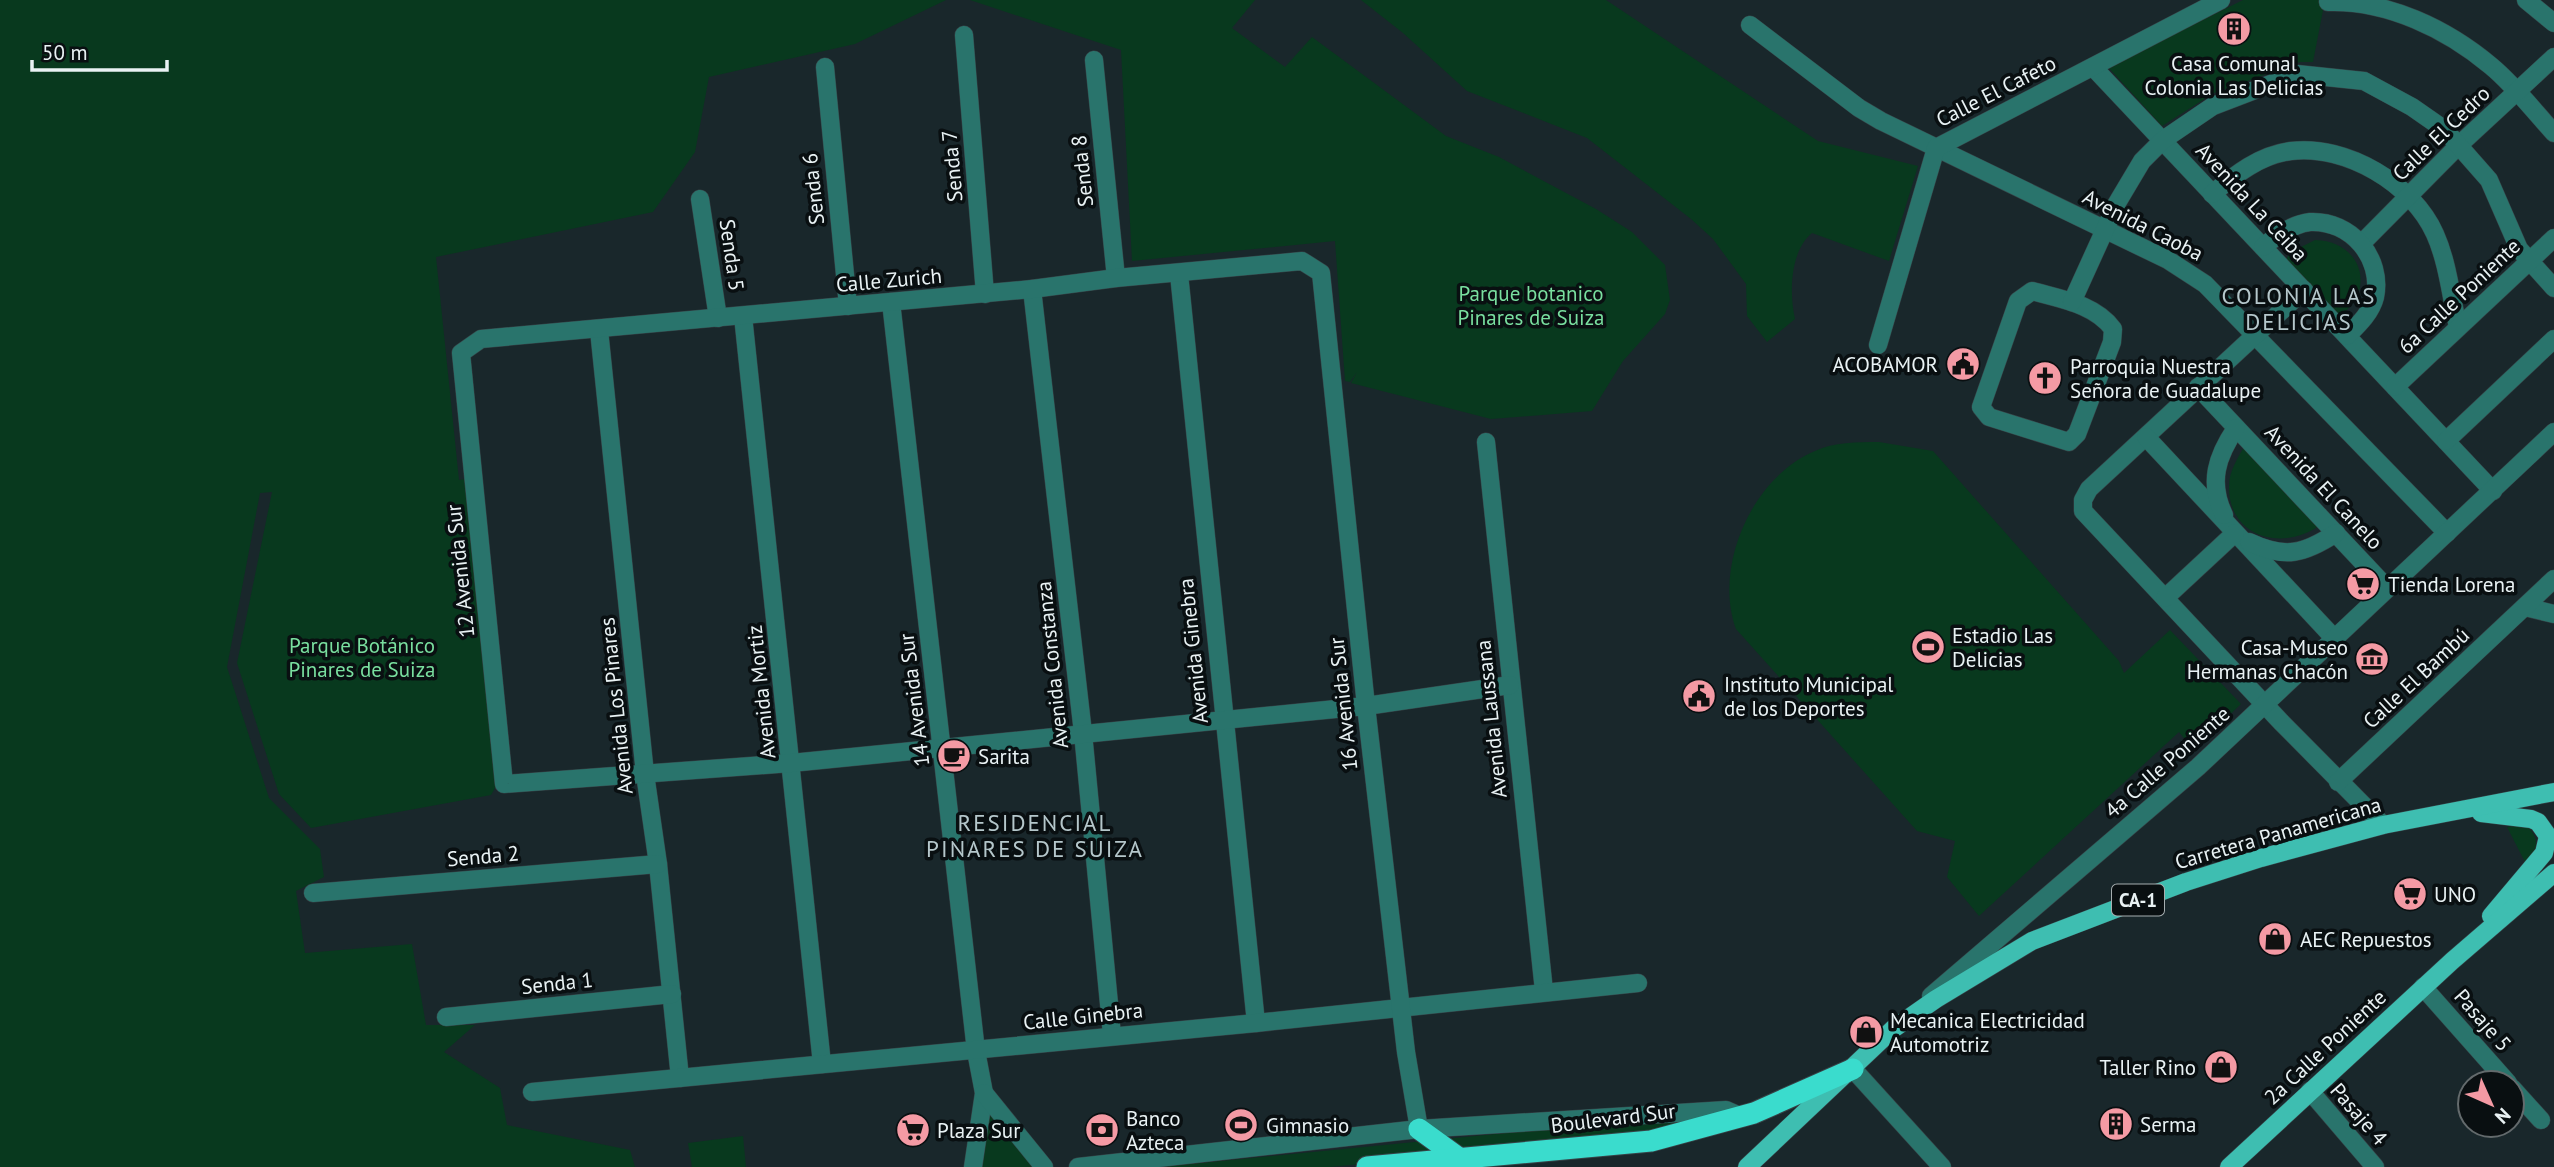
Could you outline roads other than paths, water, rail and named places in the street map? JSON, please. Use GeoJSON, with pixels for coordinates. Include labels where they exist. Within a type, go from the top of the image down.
{"type":"FeatureCollection","features":[{"type":"Feature","properties":{"kind":"highway","name":"Boulevard Sur"},"geometry":{"type":"LineString","coordinates":[[1367,1167],[1651,1141],[1742,1117],[1853,1069]]}},
{"type":"Feature","properties":{"kind":"highway"},"geometry":{"type":"LineString","coordinates":[[1419,1129],[1459,1158]]}},
{"type":"Feature","properties":{"kind":"main road","name":"Carretera Panamericana"},"geometry":{"type":"LineString","coordinates":[[1853,1069],[1893,1029],[1957,985],[2032,941],[2186,882],[2383,825],[2554,792]]}},
{"type":"Feature","properties":{"kind":"main road"},"geometry":{"type":"LineString","coordinates":[[2452,961],[2539,861],[2547,844],[2544,829],[2531,819],[2460,812]]}},
{"type":"Feature","properties":{"kind":"main road"},"geometry":{"type":"LineString","coordinates":[[2452,961],[2554,873]]}},
{"type":"Feature","properties":{"kind":"main road","name":"2a Calle Poniente"},"geometry":{"type":"LineString","coordinates":[[2229,1167],[2452,961]]}},
{"type":"Feature","properties":{"kind":"main road","name":"CA-1"},"geometry":{"type":"LineString","coordinates":[[1747,1167],[1853,1069]]}},
{"type":"Feature","properties":{"kind":"street","name":"Calle El Cafeto"},"geometry":{"type":"LineString","coordinates":[[1878,345],[1936,148],[2221,0]]}},
{"type":"Feature","properties":{"kind":"street"},"geometry":{"type":"LineString","coordinates":[[2526,0],[2554,23]]}},
{"type":"Feature","properties":{"kind":"street"},"geometry":{"type":"LineString","coordinates":[[2328,2],[2382,5],[2442,33],[2492,66],[2554,133]]}},
{"type":"Feature","properties":{"kind":"street","name":"Avenida Caoba"},"geometry":{"type":"LineString","coordinates":[[1750,24],[1859,108],[2168,260],[2205,284],[2447,533]]}},
{"type":"Feature","properties":{"kind":"street","name":"Senda 7"},"geometry":{"type":"LineString","coordinates":[[964,35],[985,294]]}},
{"type":"Feature","properties":{"kind":"street","name":"Calle El Cedro"},"geometry":{"type":"LineString","coordinates":[[2362,243],[2459,145],[2554,57]]}},
{"type":"Feature","properties":{"kind":"street","name":"Senda 8"},"geometry":{"type":"LineString","coordinates":[[1094,60],[1116,278]]}},
{"type":"Feature","properties":{"kind":"street","name":"Senda 6"},"geometry":{"type":"LineString","coordinates":[[824,67],[848,306]]}},
{"type":"Feature","properties":{"kind":"street","name":"Avenida La Ceiba"},"geometry":{"type":"LineString","coordinates":[[2093,67],[2493,491]]}},
{"type":"Feature","properties":{"kind":"street"},"geometry":{"type":"LineString","coordinates":[[2072,302],[2104,228],[2142,162],[2162,140],[2213,106],[2297,74],[2364,81],[2412,107],[2445,130],[2489,180],[2519,249],[2554,288]]}},
{"type":"Feature","properties":{"kind":"street"},"geometry":{"type":"LineString","coordinates":[[2213,194],[2250,165],[2292,151],[2336,155],[2385,178],[2424,214],[2435,233],[2444,258],[2458,327]]}},
{"type":"Feature","properties":{"kind":"street","name":"Senda 5"},"geometry":{"type":"LineString","coordinates":[[700,199],[718,318]]}},
{"type":"Feature","properties":{"kind":"street"},"geometry":{"type":"LineString","coordinates":[[2263,247],[2283,231],[2311,222],[2344,229],[2362,243],[2373,262],[2375,299],[2365,317],[2347,337]]}},
{"type":"Feature","properties":{"kind":"street","name":"6a Calle Poniente"},"geometry":{"type":"LineString","coordinates":[[2395,387],[2554,238]]}},
{"type":"Feature","properties":{"kind":"street","name":"Calle Zurich"},"geometry":{"type":"LineString","coordinates":[[461,353],[481,339],[985,294],[1116,278],[1302,261],[1321,272]]}},
{"type":"Feature","properties":{"kind":"street","name":"16 Avenida Sur"},"geometry":{"type":"LineString","coordinates":[[1321,272],[1366,706],[1401,1009],[1419,1129]]}},
{"type":"Feature","properties":{"kind":"street","name":"Avenida Ginebra"},"geometry":{"type":"LineString","coordinates":[[1180,274],[1223,721],[1256,1023]]}},
{"type":"Feature","properties":{"kind":"street","name":"Avenida Constanza"},"geometry":{"type":"LineString","coordinates":[[1032,289],[1083,733],[1112,1035]]}},
{"type":"Feature","properties":{"kind":"street"},"geometry":{"type":"LineString","coordinates":[[2304,290],[2090,489],[2083,500],[2083,511],[2338,782],[2383,825]]}},
{"type":"Feature","properties":{"kind":"street"},"geometry":{"type":"LineString","coordinates":[[2032,291],[2072,302],[2105,318],[2113,329],[2112,342],[2075,438],[2065,442],[1989,417],[1981,402],[2018,301],[2032,291]]}},
{"type":"Feature","properties":{"kind":"street","name":"14 Avenida Sur"},"geometry":{"type":"LineString","coordinates":[[891,302],[976,1051],[984,1093],[973,1167]]}},
{"type":"Feature","properties":{"kind":"street","name":"Avenida Mortiz"},"geometry":{"type":"LineString","coordinates":[[743,316],[822,1064]]}},
{"type":"Feature","properties":{"kind":"street","name":"Avenida Los Pinares"},"geometry":{"type":"LineString","coordinates":[[599,330],[680,1078]]}},
{"type":"Feature","properties":{"kind":"street"},"geometry":{"type":"LineString","coordinates":[[2446,441],[2554,339]]}},
{"type":"Feature","properties":{"kind":"street","name":"12 Avenida Sur"},"geometry":{"type":"LineString","coordinates":[[461,353],[504,784],[645,774]]}},
{"type":"Feature","properties":{"kind":"street","name":"Avenida El Canelo"},"geometry":{"type":"LineString","coordinates":[[2199,387],[2387,588]]}},
{"type":"Feature","properties":{"kind":"street"},"geometry":{"type":"LineString","coordinates":[[2236,428],[2220,452],[2214,476],[2217,500],[2235,533],[2266,550],[2289,553],[2312,549],[2336,533]]}},
{"type":"Feature","properties":{"kind":"street","name":"4a Calle Poniente"},"geometry":{"type":"LineString","coordinates":[[1893,1029],[2265,705],[2554,432]]}},
{"type":"Feature","properties":{"kind":"street"},"geometry":{"type":"LineString","coordinates":[[2146,437],[2334,638]]}},
{"type":"Feature","properties":{"kind":"street","name":"Avenida Laussana"},"geometry":{"type":"LineString","coordinates":[[1486,442],[1544,991]]}},
{"type":"Feature","properties":{"kind":"street"},"geometry":{"type":"LineString","coordinates":[[2165,598],[2235,533]]}},
{"type":"Feature","properties":{"kind":"street","name":"Calle El Bambú"},"geometry":{"type":"LineString","coordinates":[[2338,782],[2554,579]]}},
{"type":"Feature","properties":{"kind":"street"},"geometry":{"type":"LineString","coordinates":[[2525,607],[2554,614]]}},
{"type":"Feature","properties":{"kind":"street"},"geometry":{"type":"LineString","coordinates":[[645,774],[791,763],[1223,721],[1366,706],[1510,685]]}},
{"type":"Feature","properties":{"kind":"street","name":"Senda 2"},"geometry":{"type":"LineString","coordinates":[[313,893],[658,864]]}},
{"type":"Feature","properties":{"kind":"street","name":"Calle Ginebra"},"geometry":{"type":"LineString","coordinates":[[532,1092],[976,1051],[1638,983]]}},
{"type":"Feature","properties":{"kind":"street","name":"Pasaje 5"},"geometry":{"type":"LineString","coordinates":[[2423,988],[2495,1069]]}},
{"type":"Feature","properties":{"kind":"street","name":"Senda 1"},"geometry":{"type":"LineString","coordinates":[[446,1017],[672,994]]}},
{"type":"Feature","properties":{"kind":"street"},"geometry":{"type":"LineString","coordinates":[[1853,1069],[1942,1167]]}},
{"type":"Feature","properties":{"kind":"street","name":"Pasaje 4"},"geometry":{"type":"LineString","coordinates":[[2310,1091],[2375,1167]]}},
{"type":"Feature","properties":{"kind":"street","name":"14 Avenida Sur"},"geometry":{"type":"LineString","coordinates":[[984,1093],[1044,1167]]}},
{"type":"Feature","properties":{"kind":"street"},"geometry":{"type":"LineString","coordinates":[[2526,1103],[2541,1120]]}},
{"type":"Feature","properties":{"kind":"street"},"geometry":{"type":"LineString","coordinates":[[1078,1167],[1419,1129],[1726,1110],[1742,1117]]}},
{"type":"Feature","properties":{"kind":"place","name":"Casa Comunal Colonia Las Delicias"},"geometry":{"type":"Point","coordinates":[2234,29]}},
{"type":"Feature","properties":{"kind":"place","name":"ACOBAMOR"},"geometry":{"type":"Point","coordinates":[1963,364]}},
{"type":"Feature","properties":{"kind":"place","name":"Parroquia Nuestra Señora de Guadalupe"},"geometry":{"type":"Point","coordinates":[2045,378]}},
{"type":"Feature","properties":{"kind":"place","name":"Tienda Lorena"},"geometry":{"type":"Point","coordinates":[2363,584]}},
{"type":"Feature","properties":{"kind":"place","name":"Estadio Las Delicias"},"geometry":{"type":"Point","coordinates":[1928,647]}},
{"type":"Feature","properties":{"kind":"place","name":"Casa-Museo Hermanas Chacón"},"geometry":{"type":"Point","coordinates":[2372,659]}},
{"type":"Feature","properties":{"kind":"place","name":"Instituto Municipal de los Deportes"},"geometry":{"type":"Point","coordinates":[1699,696]}},
{"type":"Feature","properties":{"kind":"place","name":"Sarita"},"geometry":{"type":"Point","coordinates":[954,756]}},
{"type":"Feature","properties":{"kind":"place","name":"UNO"},"geometry":{"type":"Point","coordinates":[2410,894]}},
{"type":"Feature","properties":{"kind":"place","name":"AEC Repuestos"},"geometry":{"type":"Point","coordinates":[2275,939]}},
{"type":"Feature","properties":{"kind":"place","name":"Mecanica Electricidad Automotriz"},"geometry":{"type":"Point","coordinates":[1866,1032]}},
{"type":"Feature","properties":{"kind":"place","name":"Taller Rino"},"geometry":{"type":"Point","coordinates":[2221,1067]}},
{"type":"Feature","properties":{"kind":"place","name":"Serma"},"geometry":{"type":"Point","coordinates":[2116,1124]}},
{"type":"Feature","properties":{"kind":"place","name":"Gimnasio"},"geometry":{"type":"Point","coordinates":[1241,1125]}},
{"type":"Feature","properties":{"kind":"place","name":"Plaza Sur"},"geometry":{"type":"Point","coordinates":[913,1130]}},
{"type":"Feature","properties":{"kind":"place","name":"Banco Azteca"},"geometry":{"type":"Point","coordinates":[1102,1130]}},
{"type":"Feature","properties":{"kind":"district","name":"COLONIA LAS DELICIAS"},"geometry":{"type":"Point","coordinates":[2299,308]}},
{"type":"Feature","properties":{"kind":"district","name":"RESIDENCIAL PINARES DE SUIZA"},"geometry":{"type":"Point","coordinates":[1035,835]}},
{"type":"Feature","properties":{"kind":"park label","name":"Parque botanico Pinares de Suiza"},"geometry":{"type":"Point","coordinates":[1531,305]}},
{"type":"Feature","properties":{"kind":"park label","name":"Parque Botánico Pinares de Suiza"},"geometry":{"type":"Point","coordinates":[362,657]}}]}
